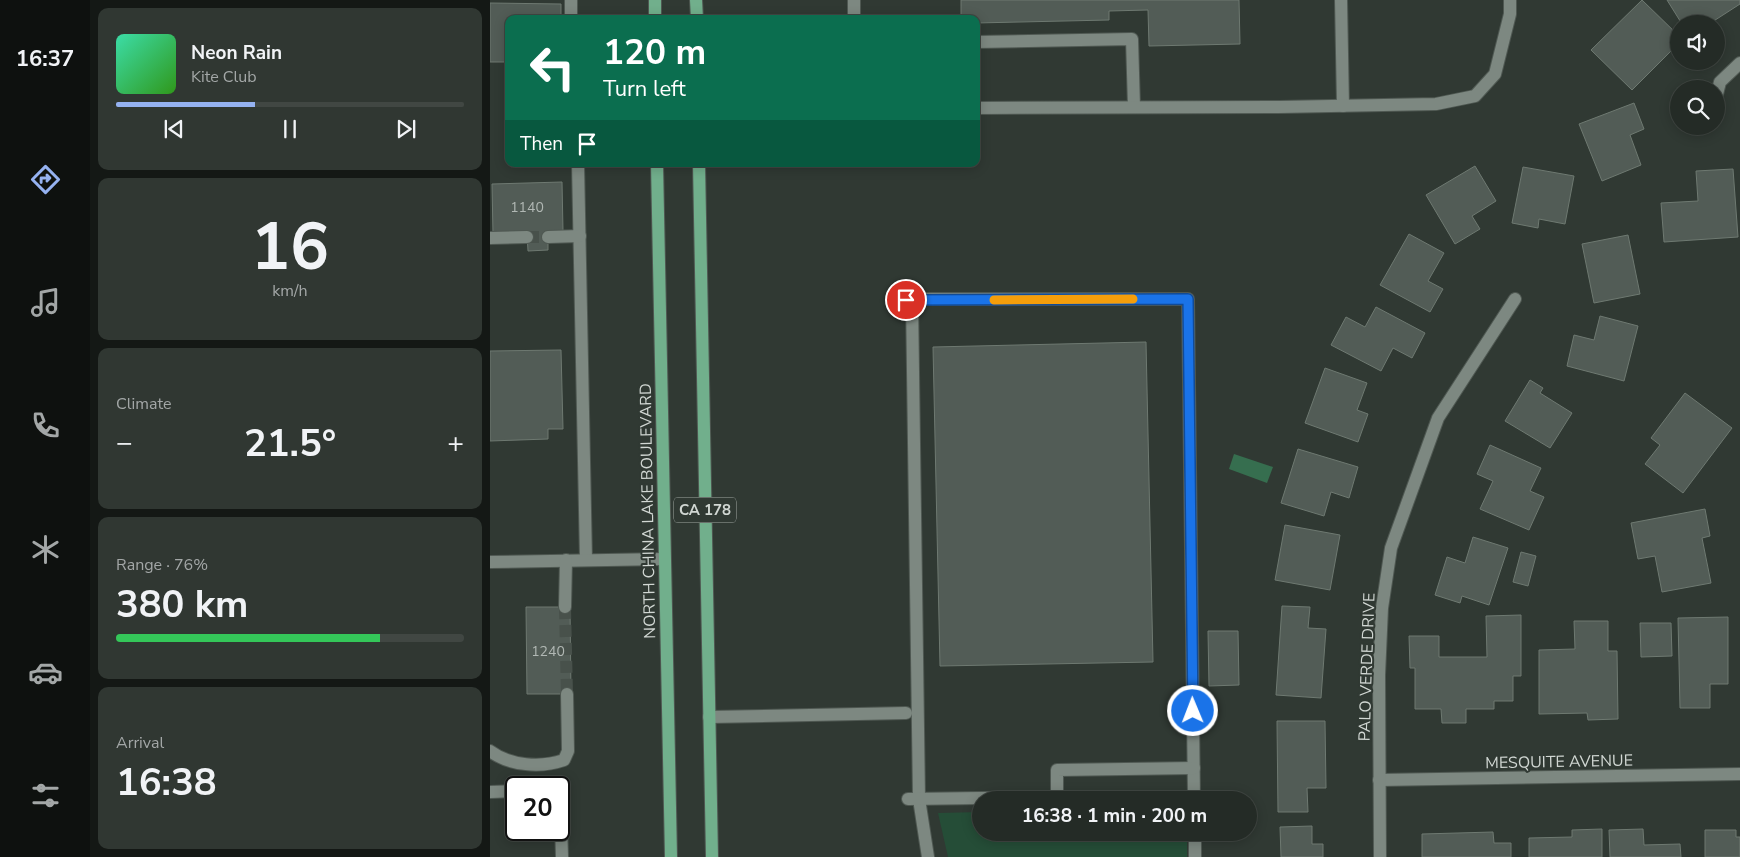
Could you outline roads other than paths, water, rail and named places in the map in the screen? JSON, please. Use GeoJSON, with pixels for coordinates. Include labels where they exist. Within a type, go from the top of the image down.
{"type":"FeatureCollection","features":[{"type":"Feature","properties":{"kind":"main road"},"geometry":{"type":"LineString","coordinates":[[655,0],[655,15]]}},
{"type":"Feature","properties":{"kind":"main road"},"geometry":{"type":"LineString","coordinates":[[696,0],[697,15]]}},
{"type":"Feature","properties":{"kind":"main road","name":"NORTH CHINA LAKE BOULEVARD"},"geometry":{"type":"LineString","coordinates":[[658,167],[671,857]]}},
{"type":"Feature","properties":{"kind":"main road","name":"CA 178"},"geometry":{"type":"LineString","coordinates":[[699,167],[712,857]]}},
{"type":"Feature","properties":{"kind":"street"},"geometry":{"type":"LineString","coordinates":[[571,0],[571,15]]}},
{"type":"Feature","properties":{"kind":"street"},"geometry":{"type":"LineString","coordinates":[[854,0],[854,15]]}},
{"type":"Feature","properties":{"kind":"street"},"geometry":{"type":"LineString","coordinates":[[1341,0],[1343,106]]}},
{"type":"Feature","properties":{"kind":"street"},"geometry":{"type":"LineString","coordinates":[[980,108],[1436,104],[1476,96],[1495,74],[1510,14],[1510,0]]}},
{"type":"Feature","properties":{"kind":"street"},"geometry":{"type":"LineString","coordinates":[[980,42],[1132,39],[1134,107]]}},
{"type":"Feature","properties":{"kind":"street"},"geometry":{"type":"LineString","coordinates":[[1722,80],[1740,63]]}},
{"type":"Feature","properties":{"kind":"street"},"geometry":{"type":"LineString","coordinates":[[578,167],[586,560]]}},
{"type":"Feature","properties":{"kind":"street"},"geometry":{"type":"LineString","coordinates":[[548,237],[580,236]]}},
{"type":"Feature","properties":{"kind":"street"},"geometry":{"type":"LineString","coordinates":[[490,238],[527,238]]}},
{"type":"Feature","properties":{"kind":"street"},"geometry":{"type":"LineString","coordinates":[[928,857],[913,799],[909,300],[1188,299],[1194,791]]}},
{"type":"Feature","properties":{"kind":"street","name":"PALO VERDE DRIVE"},"geometry":{"type":"LineString","coordinates":[[1380,857],[1379,675],[1382,608],[1391,548],[1438,418],[1515,299]]}},
{"type":"Feature","properties":{"kind":"street"},"geometry":{"type":"LineString","coordinates":[[490,562],[664,559]]}},
{"type":"Feature","properties":{"kind":"street"},"geometry":{"type":"LineString","coordinates":[[565,607],[566,560]]}},
{"type":"Feature","properties":{"kind":"street"},"geometry":{"type":"LineString","coordinates":[[490,752],[497,757],[533,765],[555,763],[564,760],[568,751],[567,694]]}},
{"type":"Feature","properties":{"kind":"street"},"geometry":{"type":"LineString","coordinates":[[709,717],[906,713]]}},
{"type":"Feature","properties":{"kind":"street"},"geometry":{"type":"LineString","coordinates":[[913,799],[1057,798],[1057,770],[1194,768]]}},
{"type":"Feature","properties":{"kind":"street","name":"MESQUITE AVENUE"},"geometry":{"type":"LineString","coordinates":[[1379,780],[1740,774]]}},
{"type":"Feature","properties":{"kind":"street"},"geometry":{"type":"LineString","coordinates":[[490,792],[505,792]]}},
{"type":"Feature","properties":{"kind":"street"},"geometry":{"type":"LineString","coordinates":[[562,841],[562,857]]}},
{"type":"Feature","properties":{"kind":"street"},"geometry":{"type":"LineString","coordinates":[[1195,841],[1195,857]]}},
{"type":"Feature","properties":{"kind":"tunnel"},"geometry":{"type":"LineString","coordinates":[[527,237],[548,237]]}},
{"type":"Feature","properties":{"kind":"tunnel"},"geometry":{"type":"LineString","coordinates":[[565,607],[567,694]]}}]}
